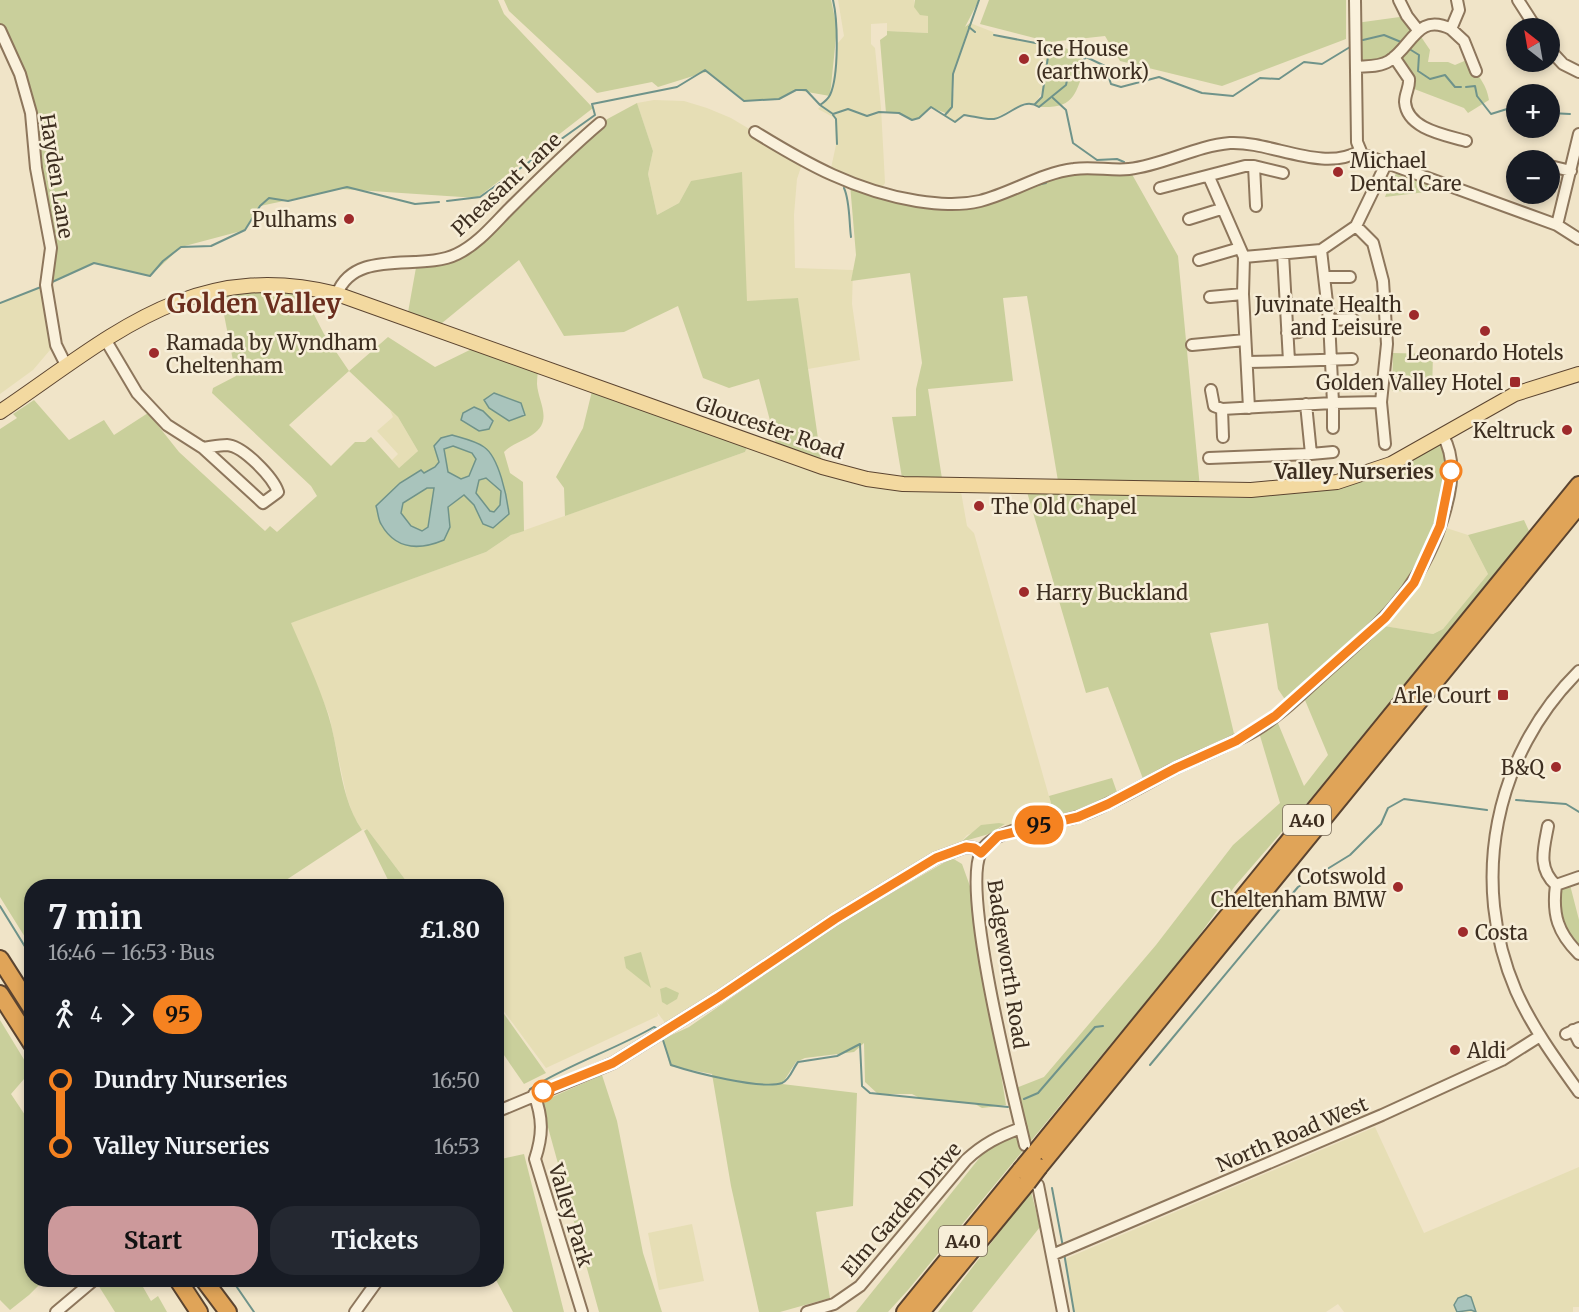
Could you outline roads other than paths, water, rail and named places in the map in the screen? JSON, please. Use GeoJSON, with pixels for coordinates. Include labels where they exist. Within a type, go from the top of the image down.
{"type":"FeatureCollection","features":[{"type":"Feature","properties":{"kind":"highway","name":"A40"},"geometry":{"type":"LineString","coordinates":[[921,1312],[1028,1179],[1033,1155],[1579,485]]}},
{"type":"Feature","properties":{"kind":"highway","name":"A40"},"geometry":{"type":"LineString","coordinates":[[1033,1155],[1579,506]]}},
{"type":"Feature","properties":{"kind":"highway"},"geometry":{"type":"LineString","coordinates":[[0,960],[24,997]]}},
{"type":"Feature","properties":{"kind":"highway"},"geometry":{"type":"LineString","coordinates":[[0,994],[24,1032]]}},
{"type":"Feature","properties":{"kind":"highway","name":"A40"},"geometry":{"type":"LineString","coordinates":[[905,1312],[970,1233],[1028,1179]]}},
{"type":"Feature","properties":{"kind":"highway"},"geometry":{"type":"LineString","coordinates":[[896,1312],[970,1233]]}},
{"type":"Feature","properties":{"kind":"highway"},"geometry":{"type":"LineString","coordinates":[[180,1287],[192,1312]]}},
{"type":"Feature","properties":{"kind":"highway"},"geometry":{"type":"LineString","coordinates":[[182,1287],[199,1312]]}},
{"type":"Feature","properties":{"kind":"highway"},"geometry":{"type":"LineString","coordinates":[[207,1287],[222,1312]]}},
{"type":"Feature","properties":{"kind":"highway"},"geometry":{"type":"LineString","coordinates":[[208,1287],[228,1312]]}},
{"type":"Feature","properties":{"kind":"main road","name":"Gloucester Road"},"geometry":{"type":"LineString","coordinates":[[0,412],[105,339],[166,305],[219,289],[282,285],[338,294],[822,467],[885,482],[1251,490],[1309,487],[1370,473],[1443,436],[1515,394],[1579,374]]}},
{"type":"Feature","properties":{"kind":"main road"},"geometry":{"type":"LineString","coordinates":[[1558,380],[1579,385]]}},
{"type":"Feature","properties":{"kind":"street"},"geometry":{"type":"LineString","coordinates":[[1355,0],[1360,151],[1366,157],[1387,162],[1557,225],[1579,239]]}},
{"type":"Feature","properties":{"kind":"street"},"geometry":{"type":"LineString","coordinates":[[1399,0],[1407,16],[1418,30]]}},
{"type":"Feature","properties":{"kind":"street"},"geometry":{"type":"LineString","coordinates":[[1452,29],[1459,10],[1457,0]]}},
{"type":"Feature","properties":{"kind":"street"},"geometry":{"type":"LineString","coordinates":[[1518,0],[1530,18]]}},
{"type":"Feature","properties":{"kind":"street"},"geometry":{"type":"LineString","coordinates":[[1356,67],[1379,65],[1394,57],[1418,30],[1436,25],[1452,29],[1464,41],[1476,71]]}},
{"type":"Feature","properties":{"kind":"street","name":"Hayden Lane"},"geometry":{"type":"LineString","coordinates":[[0,30],[20,74],[31,113],[36,168],[51,248],[46,285],[56,345],[66,365]]}},
{"type":"Feature","properties":{"kind":"street"},"geometry":{"type":"LineString","coordinates":[[1394,57],[1409,79],[1405,99],[1411,117],[1431,130],[1466,141]]}},
{"type":"Feature","properties":{"kind":"street"},"geometry":{"type":"LineString","coordinates":[[1560,61],[1579,72]]}},
{"type":"Feature","properties":{"kind":"street","name":"Pheasant Lane"},"geometry":{"type":"LineString","coordinates":[[338,294],[343,281],[365,268],[393,262],[433,262],[462,252],[600,123]]}},
{"type":"Feature","properties":{"kind":"street"},"geometry":{"type":"LineString","coordinates":[[755,132],[817,169],[857,187],[891,197],[949,205],[992,198],[1060,171],[1085,168],[1129,169],[1220,144],[1262,145],[1322,157],[1353,155],[1360,151]]}},
{"type":"Feature","properties":{"kind":"street"},"geometry":{"type":"LineString","coordinates":[[1557,225],[1577,151],[1579,134]]}},
{"type":"Feature","properties":{"kind":"street"},"geometry":{"type":"LineString","coordinates":[[1199,260],[1242,252],[1283,254],[1321,250],[1356,226],[1387,162]]}},
{"type":"Feature","properties":{"kind":"street"},"geometry":{"type":"LineString","coordinates":[[1160,188],[1245,166],[1283,173]]}},
{"type":"Feature","properties":{"kind":"street"},"geometry":{"type":"LineString","coordinates":[[1254,166],[1256,206]]}},
{"type":"Feature","properties":{"kind":"street"},"geometry":{"type":"LineString","coordinates":[[1560,168],[1571,171]]}},
{"type":"Feature","properties":{"kind":"street"},"geometry":{"type":"LineString","coordinates":[[1209,177],[1221,209],[1242,252],[1249,408]]}},
{"type":"Feature","properties":{"kind":"street"},"geometry":{"type":"LineString","coordinates":[[1189,219],[1221,209]]}},
{"type":"Feature","properties":{"kind":"street"},"geometry":{"type":"LineString","coordinates":[[1356,226],[1373,243],[1383,280],[1387,344],[1381,402],[1384,444]]}},
{"type":"Feature","properties":{"kind":"street"},"geometry":{"type":"LineString","coordinates":[[1321,250],[1329,320],[1333,428]]}},
{"type":"Feature","properties":{"kind":"street"},"geometry":{"type":"LineString","coordinates":[[1283,254],[1289,361]]}},
{"type":"Feature","properties":{"kind":"street"},"geometry":{"type":"LineString","coordinates":[[1325,277],[1350,277]]}},
{"type":"Feature","properties":{"kind":"street"},"geometry":{"type":"LineString","coordinates":[[1210,297],[1243,294]]}},
{"type":"Feature","properties":{"kind":"street"},"geometry":{"type":"LineString","coordinates":[[1329,320],[1353,319]]}},
{"type":"Feature","properties":{"kind":"street"},"geometry":{"type":"LineString","coordinates":[[1287,333],[1299,332]]}},
{"type":"Feature","properties":{"kind":"street"},"geometry":{"type":"LineString","coordinates":[[105,339],[137,393],[167,425],[203,448],[263,503],[278,492],[249,455],[237,447],[227,445],[203,448]]}},
{"type":"Feature","properties":{"kind":"street"},"geometry":{"type":"LineString","coordinates":[[1192,345],[1245,340]]}},
{"type":"Feature","properties":{"kind":"street"},"geometry":{"type":"LineString","coordinates":[[1248,363],[1352,359]]}},
{"type":"Feature","properties":{"kind":"street"},"geometry":{"type":"LineString","coordinates":[[1211,390],[1214,406],[1222,409],[1381,402]]}},
{"type":"Feature","properties":{"kind":"street"},"geometry":{"type":"LineString","coordinates":[[1306,404],[1311,454]]}},
{"type":"Feature","properties":{"kind":"street"},"geometry":{"type":"LineString","coordinates":[[1222,409],[1223,437]]}},
{"type":"Feature","properties":{"kind":"street","name":"Badgeworth Road"},"geometry":{"type":"LineString","coordinates":[[1033,1155],[1021,1128],[990,987],[976,889],[975,868],[981,853],[998,836],[1078,817],[1258,729],[1366,635],[1396,607],[1414,583],[1436,537],[1449,490],[1452,462],[1451,450],[1443,436]]}},
{"type":"Feature","properties":{"kind":"street"},"geometry":{"type":"LineString","coordinates":[[1209,458],[1333,452]]}},
{"type":"Feature","properties":{"kind":"street"},"geometry":{"type":"LineString","coordinates":[[1579,671],[1547,708],[1519,754],[1506,788],[1494,841],[1493,895],[1500,942],[1516,992],[1540,1036],[1579,1092]]}},
{"type":"Feature","properties":{"kind":"street"},"geometry":{"type":"LineString","coordinates":[[1548,826],[1542,859],[1545,871],[1556,885],[1554,909],[1557,924],[1566,941],[1579,953]]}},
{"type":"Feature","properties":{"kind":"street"},"geometry":{"type":"LineString","coordinates":[[504,1108],[613,1063],[719,997],[835,919],[936,858],[966,847],[974,848],[981,853]]}},
{"type":"Feature","properties":{"kind":"street"},"geometry":{"type":"LineString","coordinates":[[1556,885],[1579,877]]}},
{"type":"Feature","properties":{"kind":"street"},"geometry":{"type":"LineString","coordinates":[[1572,1031],[1579,1042]]}},
{"type":"Feature","properties":{"kind":"street","name":"North Road West"},"geometry":{"type":"LineString","coordinates":[[1052,1255],[1392,1111],[1502,1060],[1540,1036]]}},
{"type":"Feature","properties":{"kind":"street","name":"Valley Park"},"geometry":{"type":"LineString","coordinates":[[534,1094],[543,1119],[541,1141],[535,1159],[582,1312]]}},
{"type":"Feature","properties":{"kind":"street","name":"Elm Garden Drive"},"geometry":{"type":"LineString","coordinates":[[807,1312],[834,1304],[858,1288],[966,1160],[982,1145],[997,1136],[1021,1128]]}},
{"type":"Feature","properties":{"kind":"street"},"geometry":{"type":"LineString","coordinates":[[1028,1179],[1052,1255],[1063,1312]]}},
{"type":"Feature","properties":{"kind":"street"},"geometry":{"type":"LineString","coordinates":[[56,1312],[86,1287]]}},
{"type":"Feature","properties":{"kind":"street"},"geometry":{"type":"LineString","coordinates":[[356,1312],[373,1287]]}},
{"type":"Feature","properties":{"kind":"water"},"geometry":{"type":"Polygon","coordinates":[[[494,393],[521,403],[525,415],[509,421],[489,408],[484,400],[494,393]]]}},
{"type":"Feature","properties":{"kind":"water"},"geometry":{"type":"Polygon","coordinates":[[[474,407],[483,411],[493,421],[489,429],[479,431],[461,420],[463,413],[474,407]]]}},
{"type":"Feature","properties":{"kind":"water"},"geometry":{"type":"Polygon","coordinates":[[[452,435],[473,441],[489,452],[498,468],[509,514],[493,528],[483,524],[474,505],[464,495],[448,507],[450,527],[444,540],[426,546],[401,544],[387,533],[381,524],[376,506],[400,483],[421,470],[424,473],[435,467],[439,462],[434,446],[441,438],[452,435]],[[453,446],[444,449],[448,472],[461,479],[469,476],[476,459],[472,453],[453,446]],[[486,478],[479,480],[476,493],[490,511],[494,512],[500,505],[501,491],[486,478]],[[427,488],[403,503],[401,513],[411,526],[422,531],[428,527],[434,488],[427,488]]]}},
{"type":"Feature","properties":{"kind":"water"},"geometry":{"type":"Polygon","coordinates":[[[1466,1295],[1471,1297],[1476,1312],[1471,1310],[1457,1312],[1454,1305],[1458,1298],[1466,1295]]]}},
{"type":"Feature","properties":{"kind":"waterway"},"geometry":{"type":"LineString","coordinates":[[820,105],[830,95],[835,75],[837,34],[833,0]]}},
{"type":"Feature","properties":{"kind":"waterway"},"geometry":{"type":"LineString","coordinates":[[945,115],[952,107],[953,74],[979,0]]}},
{"type":"Feature","properties":{"kind":"waterway"},"geometry":{"type":"LineString","coordinates":[[969,27],[975,32]]}},
{"type":"Feature","properties":{"kind":"waterway"},"geometry":{"type":"LineString","coordinates":[[994,35],[1046,45],[1049,50],[1042,97],[1035,104]]}},
{"type":"Feature","properties":{"kind":"waterway"},"geometry":{"type":"LineString","coordinates":[[1363,40],[1384,35],[1401,42]]}},
{"type":"Feature","properties":{"kind":"waterway"},"geometry":{"type":"LineString","coordinates":[[447,201],[480,197],[595,115],[592,104],[677,87],[705,70],[744,101],[779,99],[796,90],[806,90],[820,105],[833,114],[848,109],[867,116],[879,112],[899,113],[912,120],[919,118],[931,107],[955,122],[964,115],[994,119],[1022,105],[1033,104],[1039,107],[1066,85],[1070,66],[1081,63],[1086,57],[1105,66],[1111,84],[1121,87],[1159,77],[1202,93],[1233,96],[1260,78],[1279,79],[1304,62],[1322,64],[1350,47]]}},
{"type":"Feature","properties":{"kind":"waterway"},"geometry":{"type":"LineString","coordinates":[[1411,50],[1419,55],[1418,71],[1430,79],[1445,75],[1455,87],[1461,87]]}},
{"type":"Feature","properties":{"kind":"waterway"},"geometry":{"type":"LineString","coordinates":[[1466,87],[1475,86],[1477,96],[1491,114],[1506,109]]}},
{"type":"Feature","properties":{"kind":"waterway"},"geometry":{"type":"LineString","coordinates":[[1053,98],[1066,110],[1073,143],[1097,160],[1117,159],[1124,162]]}},
{"type":"Feature","properties":{"kind":"waterway"},"geometry":{"type":"LineString","coordinates":[[1560,114],[1570,114]]}},
{"type":"Feature","properties":{"kind":"waterway"},"geometry":{"type":"LineString","coordinates":[[833,115],[836,119],[837,144]]}},
{"type":"Feature","properties":{"kind":"waterway"},"geometry":{"type":"LineString","coordinates":[[1037,185],[1046,183]]}},
{"type":"Feature","properties":{"kind":"waterway"},"geometry":{"type":"LineString","coordinates":[[50,283],[94,263],[150,276],[163,261],[181,247],[211,246],[245,230],[260,206],[269,198],[288,201],[347,187],[415,204],[439,202]]}},
{"type":"Feature","properties":{"kind":"waterway"},"geometry":{"type":"LineString","coordinates":[[844,188],[851,237]]}},
{"type":"Feature","properties":{"kind":"waterway"},"geometry":{"type":"LineString","coordinates":[[0,303],[41,287]]}},
{"type":"Feature","properties":{"kind":"waterway"},"geometry":{"type":"LineString","coordinates":[[1150,1065],[1298,887],[1350,855],[1381,824],[1388,808],[1404,799],[1487,810]]}},
{"type":"Feature","properties":{"kind":"waterway"},"geometry":{"type":"LineString","coordinates":[[1516,800],[1566,804],[1579,812]]}},
{"type":"Feature","properties":{"kind":"waterway"},"geometry":{"type":"LineString","coordinates":[[0,906],[24,945]]}},
{"type":"Feature","properties":{"kind":"waterway"},"geometry":{"type":"LineString","coordinates":[[1024,1099],[1038,1093],[1095,1027],[1103,1026]]}},
{"type":"Feature","properties":{"kind":"waterway"},"geometry":{"type":"LineString","coordinates":[[530,1089],[654,1027],[658,1029]]}},
{"type":"Feature","properties":{"kind":"waterway"},"geometry":{"type":"LineString","coordinates":[[662,1037],[671,1065],[710,1076],[772,1085],[785,1081],[798,1062],[837,1056],[860,1044],[862,1086],[870,1093],[1008,1107]]}},
{"type":"Feature","properties":{"kind":"waterway"},"geometry":{"type":"LineString","coordinates":[[1052,1188],[1063,1247]]}},
{"type":"Feature","properties":{"kind":"waterway"},"geometry":{"type":"LineString","coordinates":[[1064,1253],[1074,1312]]}},
{"type":"Feature","properties":{"kind":"waterway"},"geometry":{"type":"LineString","coordinates":[[237,1287],[254,1312]]}},
{"type":"Feature","properties":{"kind":"place","name":"Ice House (earthwork)"},"geometry":{"type":"Point","coordinates":[1024,59]}},
{"type":"Feature","properties":{"kind":"place","name":"Michael Dental Care"},"geometry":{"type":"Point","coordinates":[1338,172]}},
{"type":"Feature","properties":{"kind":"place","name":"Pulhams"},"geometry":{"type":"Point","coordinates":[349,219]}},
{"type":"Feature","properties":{"kind":"place","name":"Juvinate Health and Leisure"},"geometry":{"type":"Point","coordinates":[1414,315]}},
{"type":"Feature","properties":{"kind":"place","name":"Leonardo Hotels"},"geometry":{"type":"Point","coordinates":[1485,331]}},
{"type":"Feature","properties":{"kind":"place","name":"Ramada by Wyndham Cheltenham"},"geometry":{"type":"Point","coordinates":[154,353]}},
{"type":"Feature","properties":{"kind":"place","name":"Golden Valley Hotel"},"geometry":{"type":"Point","coordinates":[1515,382]}},
{"type":"Feature","properties":{"kind":"place","name":"Keltruck"},"geometry":{"type":"Point","coordinates":[1567,430]}},
{"type":"Feature","properties":{"kind":"place","name":"Valley Nurseries"},"geometry":{"type":"Point","coordinates":[1451,471]}},
{"type":"Feature","properties":{"kind":"place","name":"The Old Chapel"},"geometry":{"type":"Point","coordinates":[979,506]}},
{"type":"Feature","properties":{"kind":"place","name":"Harry Buckland"},"geometry":{"type":"Point","coordinates":[1024,592]}},
{"type":"Feature","properties":{"kind":"place","name":"Arle Court"},"geometry":{"type":"Point","coordinates":[1503,695]}},
{"type":"Feature","properties":{"kind":"place","name":"B&Q"},"geometry":{"type":"Point","coordinates":[1556,767]}},
{"type":"Feature","properties":{"kind":"place","name":"Cotswold Cheltenham BMW"},"geometry":{"type":"Point","coordinates":[1398,887]}},
{"type":"Feature","properties":{"kind":"place","name":"Costa"},"geometry":{"type":"Point","coordinates":[1463,932]}},
{"type":"Feature","properties":{"kind":"place","name":"Aldi"},"geometry":{"type":"Point","coordinates":[1455,1050]}},
{"type":"Feature","properties":{"kind":"district","name":"Golden Valley"},"geometry":{"type":"Point","coordinates":[254,303]}}]}
